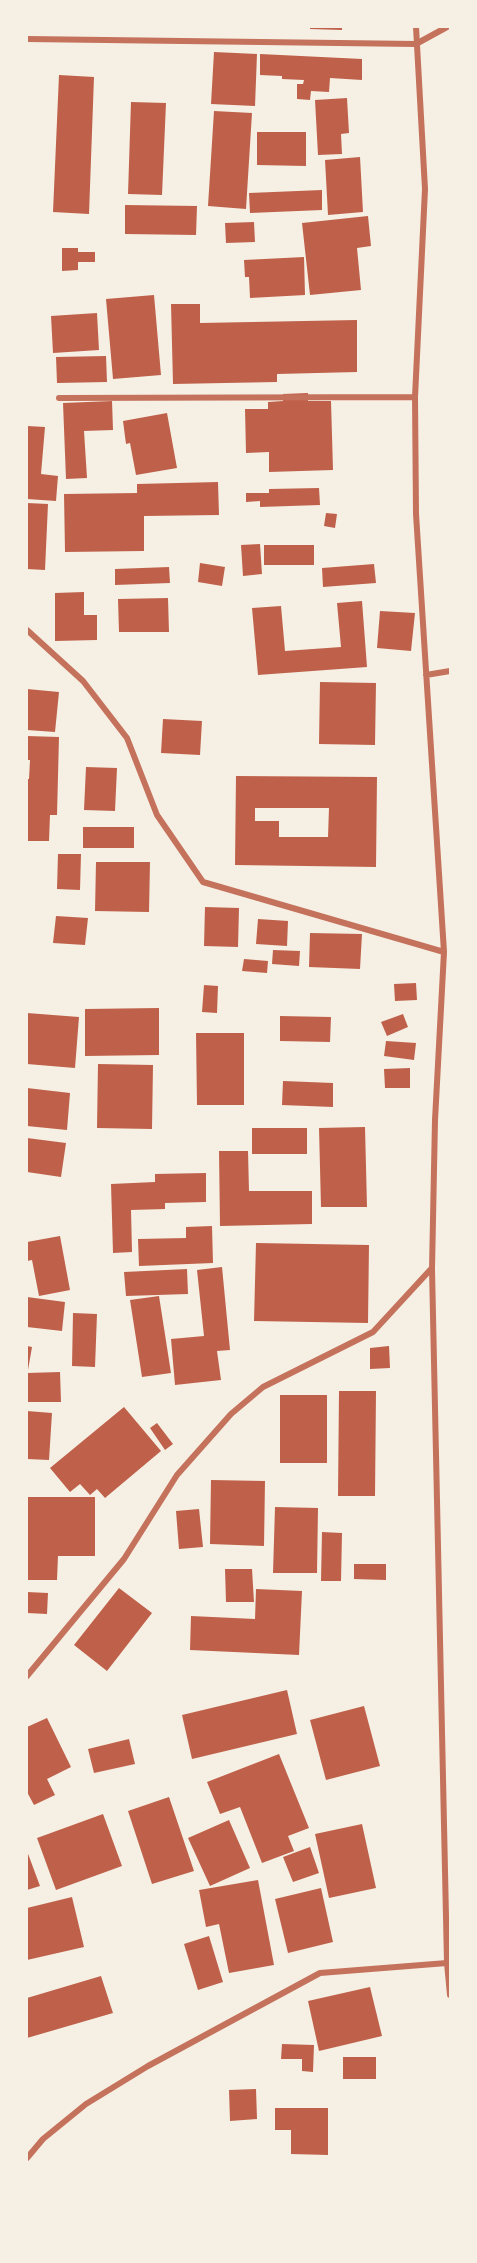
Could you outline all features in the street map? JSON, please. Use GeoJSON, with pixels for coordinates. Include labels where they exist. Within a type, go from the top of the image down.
{"type":"FeatureCollection","features":[{"type":"Feature","properties":{"kind":"street"},"geometry":{"type":"LineString","coordinates":[[416,27],[425,189],[414,397],[416,514],[444,952],[435,1120],[432,1269],[447,1963],[450,1995]]}},
{"type":"Feature","properties":{"kind":"street"},"geometry":{"type":"LineString","coordinates":[[27,39],[417,44],[447,27]]}},
{"type":"Feature","properties":{"kind":"street"},"geometry":{"type":"LineString","coordinates":[[59,398],[414,397]]}},
{"type":"Feature","properties":{"kind":"street"},"geometry":{"type":"LineString","coordinates":[[27,630],[83,681],[127,738],[157,815],[203,882],[444,952]]}},
{"type":"Feature","properties":{"kind":"street"},"geometry":{"type":"LineString","coordinates":[[426,675],[450,671]]}},
{"type":"Feature","properties":{"kind":"street"},"geometry":{"type":"LineString","coordinates":[[27,1676],[124,1559],[177,1475],[231,1414],[263,1387],[373,1332],[432,1269]]}},
{"type":"Feature","properties":{"kind":"street"},"geometry":{"type":"LineString","coordinates":[[27,2158],[43,2139],[86,2104],[148,2066],[320,1972],[447,1963]]}},
{"type":"Feature","properties":{"kind":"building"},"geometry":{"type":"Polygon","coordinates":[[[310,27],[342,27],[342,30],[310,29],[310,27]]]}},
{"type":"Feature","properties":{"kind":"building"},"geometry":{"type":"Polygon","coordinates":[[[214,52],[257,54],[255,106],[211,104],[214,52]]]}},
{"type":"Feature","properties":{"kind":"building"},"geometry":{"type":"Polygon","coordinates":[[[260,54],[362,59],[362,80],[330,78],[329,92],[311,91],[310,100],[297,99],[297,84],[303,84],[304,80],[260,75],[260,54]]]}},
{"type":"Feature","properties":{"kind":"building"},"geometry":{"type":"Polygon","coordinates":[[[59,75],[94,77],[89,214],[53,212],[59,75]]]}},
{"type":"Feature","properties":{"kind":"building"},"geometry":{"type":"Polygon","coordinates":[[[347,98],[349,133],[341,134],[342,154],[318,155],[315,100],[347,98]]]}},
{"type":"Feature","properties":{"kind":"building"},"geometry":{"type":"Polygon","coordinates":[[[131,102],[166,103],[162,195],[128,194],[131,102]]]}},
{"type":"Feature","properties":{"kind":"building"},"geometry":{"type":"Polygon","coordinates":[[[214,111],[252,113],[246,209],[208,206],[214,111]]]}},
{"type":"Feature","properties":{"kind":"building"},"geometry":{"type":"Polygon","coordinates":[[[257,132],[306,132],[306,166],[257,165],[257,132]]]}},
{"type":"Feature","properties":{"kind":"building"},"geometry":{"type":"Polygon","coordinates":[[[360,157],[363,212],[328,215],[325,160],[360,157]]]}},
{"type":"Feature","properties":{"kind":"building"},"geometry":{"type":"Polygon","coordinates":[[[322,190],[322,210],[250,213],[249,193],[322,190]]]}},
{"type":"Feature","properties":{"kind":"building"},"geometry":{"type":"Polygon","coordinates":[[[125,205],[197,206],[196,235],[125,234],[125,205]]]}},
{"type":"Feature","properties":{"kind":"building"},"geometry":{"type":"Polygon","coordinates":[[[368,216],[371,246],[357,248],[361,290],[310,295],[302,223],[368,216]]]}},
{"type":"Feature","properties":{"kind":"building"},"geometry":{"type":"Polygon","coordinates":[[[254,222],[255,242],[226,243],[225,223],[254,222]]]}},
{"type":"Feature","properties":{"kind":"building"},"geometry":{"type":"Polygon","coordinates":[[[62,248],[78,248],[78,252],[95,252],[95,262],[78,262],[78,270],[62,271],[62,248]]]}},
{"type":"Feature","properties":{"kind":"building"},"geometry":{"type":"Polygon","coordinates":[[[304,257],[305,295],[250,298],[249,277],[245,277],[244,260],[304,257]]]}},
{"type":"Feature","properties":{"kind":"building"},"geometry":{"type":"Polygon","coordinates":[[[154,295],[161,375],[113,379],[106,299],[154,295]]]}},
{"type":"Feature","properties":{"kind":"building"},"geometry":{"type":"Polygon","coordinates":[[[171,304],[200,304],[200,323],[357,320],[357,372],[277,374],[277,382],[173,384],[171,304]]]}},
{"type":"Feature","properties":{"kind":"building"},"geometry":{"type":"Polygon","coordinates":[[[97,313],[99,350],[53,353],[51,316],[97,313]]]}},
{"type":"Feature","properties":{"kind":"building"},"geometry":{"type":"Polygon","coordinates":[[[106,356],[107,382],[57,383],[56,357],[106,356]]]}},
{"type":"Feature","properties":{"kind":"building"},"geometry":{"type":"Polygon","coordinates":[[[308,393],[308,401],[331,401],[333,470],[269,472],[269,452],[246,453],[245,409],[268,409],[268,402],[283,401],[283,394],[308,393]]]}},
{"type":"Feature","properties":{"kind":"building"},"geometry":{"type":"Polygon","coordinates":[[[112,401],[113,430],[84,431],[87,478],[66,479],[63,403],[112,401]]]}},
{"type":"Feature","properties":{"kind":"building"},"geometry":{"type":"Polygon","coordinates":[[[167,413],[177,468],[136,475],[130,443],[126,444],[123,421],[167,413]]]}},
{"type":"Feature","properties":{"kind":"building"},"geometry":{"type":"Polygon","coordinates":[[[27,426],[45,427],[41,474],[58,476],[56,501],[27,499],[27,426]]]}},
{"type":"Feature","properties":{"kind":"building"},"geometry":{"type":"Polygon","coordinates":[[[218,482],[219,515],[144,516],[144,551],[65,552],[64,494],[137,493],[137,484],[218,482]]]}},
{"type":"Feature","properties":{"kind":"building"},"geometry":{"type":"Polygon","coordinates":[[[319,488],[320,505],[260,507],[260,501],[246,502],[246,493],[269,493],[269,489],[319,488]]]}},
{"type":"Feature","properties":{"kind":"building"},"geometry":{"type":"Polygon","coordinates":[[[27,503],[48,504],[45,570],[27,569],[27,503]]]}},
{"type":"Feature","properties":{"kind":"building"},"geometry":{"type":"Polygon","coordinates":[[[326,513],[337,514],[335,528],[324,526],[326,513]]]}},
{"type":"Feature","properties":{"kind":"building"},"geometry":{"type":"Polygon","coordinates":[[[260,544],[262,574],[243,576],[241,545],[260,544]]]}},
{"type":"Feature","properties":{"kind":"building"},"geometry":{"type":"Polygon","coordinates":[[[264,545],[314,545],[314,565],[264,565],[264,545]]]}},
{"type":"Feature","properties":{"kind":"building"},"geometry":{"type":"Polygon","coordinates":[[[200,563],[225,567],[222,586],[198,582],[200,563]]]}},
{"type":"Feature","properties":{"kind":"building"},"geometry":{"type":"Polygon","coordinates":[[[374,564],[376,583],[323,587],[322,568],[374,564]]]}},
{"type":"Feature","properties":{"kind":"building"},"geometry":{"type":"Polygon","coordinates":[[[169,567],[170,583],[115,585],[115,569],[169,567]]]}},
{"type":"Feature","properties":{"kind":"building"},"geometry":{"type":"Polygon","coordinates":[[[84,592],[84,615],[97,615],[97,640],[55,641],[55,593],[84,592]]]}},
{"type":"Feature","properties":{"kind":"building"},"geometry":{"type":"Polygon","coordinates":[[[168,598],[169,632],[119,632],[118,599],[168,598]]]}},
{"type":"Feature","properties":{"kind":"building"},"geometry":{"type":"Polygon","coordinates":[[[362,601],[367,667],[258,675],[252,608],[281,606],[285,651],[341,647],[337,603],[362,601]]]}},
{"type":"Feature","properties":{"kind":"building"},"geometry":{"type":"Polygon","coordinates":[[[380,611],[415,613],[411,651],[377,648],[380,611]]]}},
{"type":"Feature","properties":{"kind":"building"},"geometry":{"type":"Polygon","coordinates":[[[320,682],[376,683],[375,745],[319,744],[320,682]]]}},
{"type":"Feature","properties":{"kind":"building"},"geometry":{"type":"Polygon","coordinates":[[[27,689],[59,692],[55,732],[27,730],[27,689]]]}},
{"type":"Feature","properties":{"kind":"building"},"geometry":{"type":"Polygon","coordinates":[[[163,719],[202,721],[200,755],[161,753],[163,719]]]}},
{"type":"Feature","properties":{"kind":"building"},"geometry":{"type":"Polygon","coordinates":[[[27,736],[59,737],[57,815],[50,815],[49,841],[27,841],[27,779],[29,779],[30,760],[27,760],[27,736]]]}},
{"type":"Feature","properties":{"kind":"building"},"geometry":{"type":"Polygon","coordinates":[[[86,767],[117,768],[115,811],[84,810],[86,767]]]}},
{"type":"Feature","properties":{"kind":"building"},"geometry":{"type":"Polygon","coordinates":[[[236,776],[377,777],[376,867],[235,865],[236,776]],[[255,808],[255,821],[279,821],[279,837],[328,837],[329,808],[255,808]]]}},
{"type":"Feature","properties":{"kind":"building"},"geometry":{"type":"Polygon","coordinates":[[[83,827],[134,827],[134,848],[83,848],[83,827]]]}},
{"type":"Feature","properties":{"kind":"building"},"geometry":{"type":"Polygon","coordinates":[[[58,854],[81,854],[80,890],[57,889],[58,854]]]}},
{"type":"Feature","properties":{"kind":"building"},"geometry":{"type":"Polygon","coordinates":[[[96,862],[150,862],[149,912],[95,911],[96,862]]]}},
{"type":"Feature","properties":{"kind":"building"},"geometry":{"type":"Polygon","coordinates":[[[205,907],[239,908],[238,947],[204,946],[205,907]]]}},
{"type":"Feature","properties":{"kind":"building"},"geometry":{"type":"Polygon","coordinates":[[[56,916],[88,918],[85,945],[53,943],[56,916]]]}},
{"type":"Feature","properties":{"kind":"building"},"geometry":{"type":"Polygon","coordinates":[[[258,919],[288,921],[287,946],[256,944],[258,919]]]}},
{"type":"Feature","properties":{"kind":"building"},"geometry":{"type":"Polygon","coordinates":[[[310,933],[362,934],[360,969],[309,967],[310,933]]]}},
{"type":"Feature","properties":{"kind":"building"},"geometry":{"type":"Polygon","coordinates":[[[273,950],[300,951],[299,966],[272,964],[273,950]]]}},
{"type":"Feature","properties":{"kind":"building"},"geometry":{"type":"Polygon","coordinates":[[[244,959],[268,961],[267,973],[242,971],[244,959]]]}},
{"type":"Feature","properties":{"kind":"building"},"geometry":{"type":"Polygon","coordinates":[[[416,983],[417,1000],[395,1001],[394,984],[416,983]]]}},
{"type":"Feature","properties":{"kind":"building"},"geometry":{"type":"Polygon","coordinates":[[[204,985],[218,986],[217,1013],[202,1012],[204,985]]]}},
{"type":"Feature","properties":{"kind":"building"},"geometry":{"type":"Polygon","coordinates":[[[159,1008],[159,1055],[85,1056],[85,1009],[159,1008]]]}},
{"type":"Feature","properties":{"kind":"building"},"geometry":{"type":"Polygon","coordinates":[[[27,1013],[79,1017],[75,1068],[27,1064],[27,1013]]]}},
{"type":"Feature","properties":{"kind":"building"},"geometry":{"type":"Polygon","coordinates":[[[403,1014],[408,1027],[387,1036],[381,1022],[403,1014]]]}},
{"type":"Feature","properties":{"kind":"building"},"geometry":{"type":"Polygon","coordinates":[[[280,1016],[331,1017],[330,1042],[280,1041],[280,1016]]]}},
{"type":"Feature","properties":{"kind":"building"},"geometry":{"type":"Polygon","coordinates":[[[196,1033],[244,1033],[244,1105],[197,1105],[196,1033]]]}},
{"type":"Feature","properties":{"kind":"building"},"geometry":{"type":"Polygon","coordinates":[[[386,1041],[416,1043],[414,1060],[384,1056],[386,1041]]]}},
{"type":"Feature","properties":{"kind":"building"},"geometry":{"type":"Polygon","coordinates":[[[98,1064],[153,1065],[152,1129],[97,1128],[98,1064]]]}},
{"type":"Feature","properties":{"kind":"building"},"geometry":{"type":"Polygon","coordinates":[[[410,1068],[410,1088],[385,1088],[384,1069],[410,1068]]]}},
{"type":"Feature","properties":{"kind":"building"},"geometry":{"type":"Polygon","coordinates":[[[283,1081],[333,1083],[333,1107],[282,1105],[283,1081]]]}},
{"type":"Feature","properties":{"kind":"building"},"geometry":{"type":"Polygon","coordinates":[[[27,1088],[70,1093],[67,1130],[27,1126],[27,1088]]]}},
{"type":"Feature","properties":{"kind":"building"},"geometry":{"type":"Polygon","coordinates":[[[365,1127],[367,1207],[321,1207],[319,1128],[365,1127]]]}},
{"type":"Feature","properties":{"kind":"building"},"geometry":{"type":"Polygon","coordinates":[[[252,1128],[307,1128],[307,1154],[252,1154],[252,1128]]]}},
{"type":"Feature","properties":{"kind":"building"},"geometry":{"type":"Polygon","coordinates":[[[27,1138],[66,1143],[61,1177],[27,1172],[27,1138]]]}},
{"type":"Feature","properties":{"kind":"building"},"geometry":{"type":"Polygon","coordinates":[[[219,1151],[248,1151],[249,1191],[312,1191],[312,1224],[220,1226],[219,1151]]]}},
{"type":"Feature","properties":{"kind":"building"},"geometry":{"type":"Polygon","coordinates":[[[206,1173],[206,1202],[165,1203],[165,1209],[131,1210],[132,1252],[113,1253],[111,1184],[155,1182],[155,1174],[206,1173]]]}},
{"type":"Feature","properties":{"kind":"building"},"geometry":{"type":"Polygon","coordinates":[[[212,1226],[213,1263],[139,1266],[138,1239],[186,1238],[186,1227],[212,1226]]]}},
{"type":"Feature","properties":{"kind":"building"},"geometry":{"type":"Polygon","coordinates":[[[60,1236],[70,1290],[39,1296],[32,1260],[27,1261],[27,1242],[60,1236]]]}},
{"type":"Feature","properties":{"kind":"building"},"geometry":{"type":"Polygon","coordinates":[[[256,1243],[369,1245],[368,1323],[254,1321],[256,1243]]]}},
{"type":"Feature","properties":{"kind":"building"},"geometry":{"type":"Polygon","coordinates":[[[222,1267],[230,1350],[217,1351],[221,1380],[175,1385],[171,1339],[204,1336],[197,1270],[222,1267]]]}},
{"type":"Feature","properties":{"kind":"building"},"geometry":{"type":"Polygon","coordinates":[[[187,1269],[188,1294],[126,1296],[124,1272],[187,1269]]]}},
{"type":"Feature","properties":{"kind":"building"},"geometry":{"type":"Polygon","coordinates":[[[159,1296],[171,1373],[142,1377],[130,1300],[159,1296]]]}},
{"type":"Feature","properties":{"kind":"building"},"geometry":{"type":"Polygon","coordinates":[[[27,1297],[65,1302],[62,1331],[27,1327],[27,1297]]]}},
{"type":"Feature","properties":{"kind":"building"},"geometry":{"type":"Polygon","coordinates":[[[73,1313],[97,1314],[95,1367],[72,1366],[73,1313]]]}},
{"type":"Feature","properties":{"kind":"building"},"geometry":{"type":"Polygon","coordinates":[[[27,1346],[32,1347],[28,1370],[27,1370],[27,1346]]]}},
{"type":"Feature","properties":{"kind":"building"},"geometry":{"type":"Polygon","coordinates":[[[389,1346],[390,1368],[370,1369],[370,1348],[389,1346]]]}},
{"type":"Feature","properties":{"kind":"building"},"geometry":{"type":"Polygon","coordinates":[[[60,1372],[61,1402],[27,1402],[27,1373],[60,1372]]]}},
{"type":"Feature","properties":{"kind":"building"},"geometry":{"type":"Polygon","coordinates":[[[339,1391],[376,1391],[375,1496],[338,1496],[339,1391]]]}},
{"type":"Feature","properties":{"kind":"building"},"geometry":{"type":"Polygon","coordinates":[[[280,1395],[327,1395],[327,1463],[280,1463],[280,1395]]]}},
{"type":"Feature","properties":{"kind":"building"},"geometry":{"type":"Polygon","coordinates":[[[124,1407],[161,1451],[105,1498],[97,1489],[90,1495],[80,1484],[70,1492],[50,1468],[124,1407]]]}},
{"type":"Feature","properties":{"kind":"building"},"geometry":{"type":"Polygon","coordinates":[[[27,1411],[52,1413],[49,1460],[27,1459],[27,1411]]]}},
{"type":"Feature","properties":{"kind":"building"},"geometry":{"type":"Polygon","coordinates":[[[157,1423],[173,1444],[165,1450],[150,1428],[157,1423]]]}},
{"type":"Feature","properties":{"kind":"building"},"geometry":{"type":"Polygon","coordinates":[[[211,1480],[265,1481],[264,1546],[210,1544],[211,1480]]]}},
{"type":"Feature","properties":{"kind":"building"},"geometry":{"type":"Polygon","coordinates":[[[27,1497],[95,1497],[95,1556],[58,1556],[57,1580],[27,1580],[27,1497]]]}},
{"type":"Feature","properties":{"kind":"building"},"geometry":{"type":"Polygon","coordinates":[[[275,1507],[318,1508],[317,1573],[273,1573],[275,1507]]]}},
{"type":"Feature","properties":{"kind":"building"},"geometry":{"type":"Polygon","coordinates":[[[199,1509],[203,1547],[179,1549],[176,1511],[199,1509]]]}},
{"type":"Feature","properties":{"kind":"building"},"geometry":{"type":"Polygon","coordinates":[[[322,1532],[342,1533],[341,1581],[321,1581],[322,1532]]]}},
{"type":"Feature","properties":{"kind":"building"},"geometry":{"type":"Polygon","coordinates":[[[354,1564],[386,1564],[386,1580],[354,1579],[354,1564]]]}},
{"type":"Feature","properties":{"kind":"building"},"geometry":{"type":"Polygon","coordinates":[[[225,1569],[252,1569],[254,1602],[226,1602],[225,1569]]]}},
{"type":"Feature","properties":{"kind":"building"},"geometry":{"type":"Polygon","coordinates":[[[119,1588],[152,1613],[107,1671],[74,1645],[119,1588]]]}},
{"type":"Feature","properties":{"kind":"building"},"geometry":{"type":"Polygon","coordinates":[[[256,1589],[302,1591],[299,1655],[190,1650],[191,1616],[255,1619],[256,1589]]]}},
{"type":"Feature","properties":{"kind":"building"},"geometry":{"type":"Polygon","coordinates":[[[27,1592],[48,1593],[47,1614],[27,1613],[27,1592]]]}},
{"type":"Feature","properties":{"kind":"building"},"geometry":{"type":"Polygon","coordinates":[[[287,1690],[297,1734],[192,1759],[182,1715],[287,1690]]]}},
{"type":"Feature","properties":{"kind":"building"},"geometry":{"type":"Polygon","coordinates":[[[364,1706],[380,1766],[326,1780],[310,1720],[364,1706]]]}},
{"type":"Feature","properties":{"kind":"building"},"geometry":{"type":"Polygon","coordinates":[[[47,1718],[71,1767],[47,1779],[55,1795],[34,1805],[27,1792],[27,1727],[47,1718]]]}},
{"type":"Feature","properties":{"kind":"building"},"geometry":{"type":"Polygon","coordinates":[[[129,1739],[135,1764],[94,1773],[88,1749],[129,1739]]]}},
{"type":"Feature","properties":{"kind":"building"},"geometry":{"type":"Polygon","coordinates":[[[279,1754],[309,1828],[288,1836],[294,1851],[262,1863],[240,1807],[220,1814],[207,1782],[279,1754]]]}},
{"type":"Feature","properties":{"kind":"building"},"geometry":{"type":"Polygon","coordinates":[[[169,1797],[194,1871],[152,1884],[128,1811],[169,1797]]]}},
{"type":"Feature","properties":{"kind":"building"},"geometry":{"type":"Polygon","coordinates":[[[103,1814],[122,1866],[56,1890],[37,1838],[103,1814]]]}},
{"type":"Feature","properties":{"kind":"building"},"geometry":{"type":"Polygon","coordinates":[[[229,1820],[250,1868],[210,1886],[188,1838],[229,1820]]]}},
{"type":"Feature","properties":{"kind":"building"},"geometry":{"type":"Polygon","coordinates":[[[362,1824],[376,1888],[329,1898],[315,1834],[362,1824]]]}},
{"type":"Feature","properties":{"kind":"building"},"geometry":{"type":"Polygon","coordinates":[[[310,1847],[319,1873],[293,1882],[283,1857],[310,1847]]]}},
{"type":"Feature","properties":{"kind":"building"},"geometry":{"type":"Polygon","coordinates":[[[27,1851],[40,1886],[27,1890],[27,1851]]]}},
{"type":"Feature","properties":{"kind":"building"},"geometry":{"type":"Polygon","coordinates":[[[258,1880],[274,1965],[229,1973],[219,1924],[206,1927],[199,1890],[258,1880]]]}},
{"type":"Feature","properties":{"kind":"building"},"geometry":{"type":"Polygon","coordinates":[[[321,1888],[333,1942],[288,1953],[275,1899],[321,1888]]]}},
{"type":"Feature","properties":{"kind":"building"},"geometry":{"type":"Polygon","coordinates":[[[72,1897],[84,1947],[27,1960],[27,1908],[72,1897]]]}},
{"type":"Feature","properties":{"kind":"building"},"geometry":{"type":"Polygon","coordinates":[[[209,1936],[223,1982],[198,1990],[184,1944],[209,1936]]]}},
{"type":"Feature","properties":{"kind":"building"},"geometry":{"type":"Polygon","coordinates":[[[101,1976],[113,2013],[27,2038],[27,1998],[101,1976]]]}},
{"type":"Feature","properties":{"kind":"building"},"geometry":{"type":"Polygon","coordinates":[[[370,1987],[382,2036],[319,2051],[308,2001],[370,1987]]]}},
{"type":"Feature","properties":{"kind":"building"},"geometry":{"type":"Polygon","coordinates":[[[282,2044],[314,2045],[313,2072],[302,2071],[302,2059],[281,2059],[282,2044]]]}},
{"type":"Feature","properties":{"kind":"building"},"geometry":{"type":"Polygon","coordinates":[[[343,2057],[376,2057],[376,2079],[343,2079],[343,2057]]]}},
{"type":"Feature","properties":{"kind":"building"},"geometry":{"type":"Polygon","coordinates":[[[256,2089],[257,2119],[230,2121],[229,2090],[256,2089]]]}},
{"type":"Feature","properties":{"kind":"building"},"geometry":{"type":"Polygon","coordinates":[[[275,2108],[328,2108],[328,2155],[291,2154],[291,2130],[275,2130],[275,2108]]]}}]}
